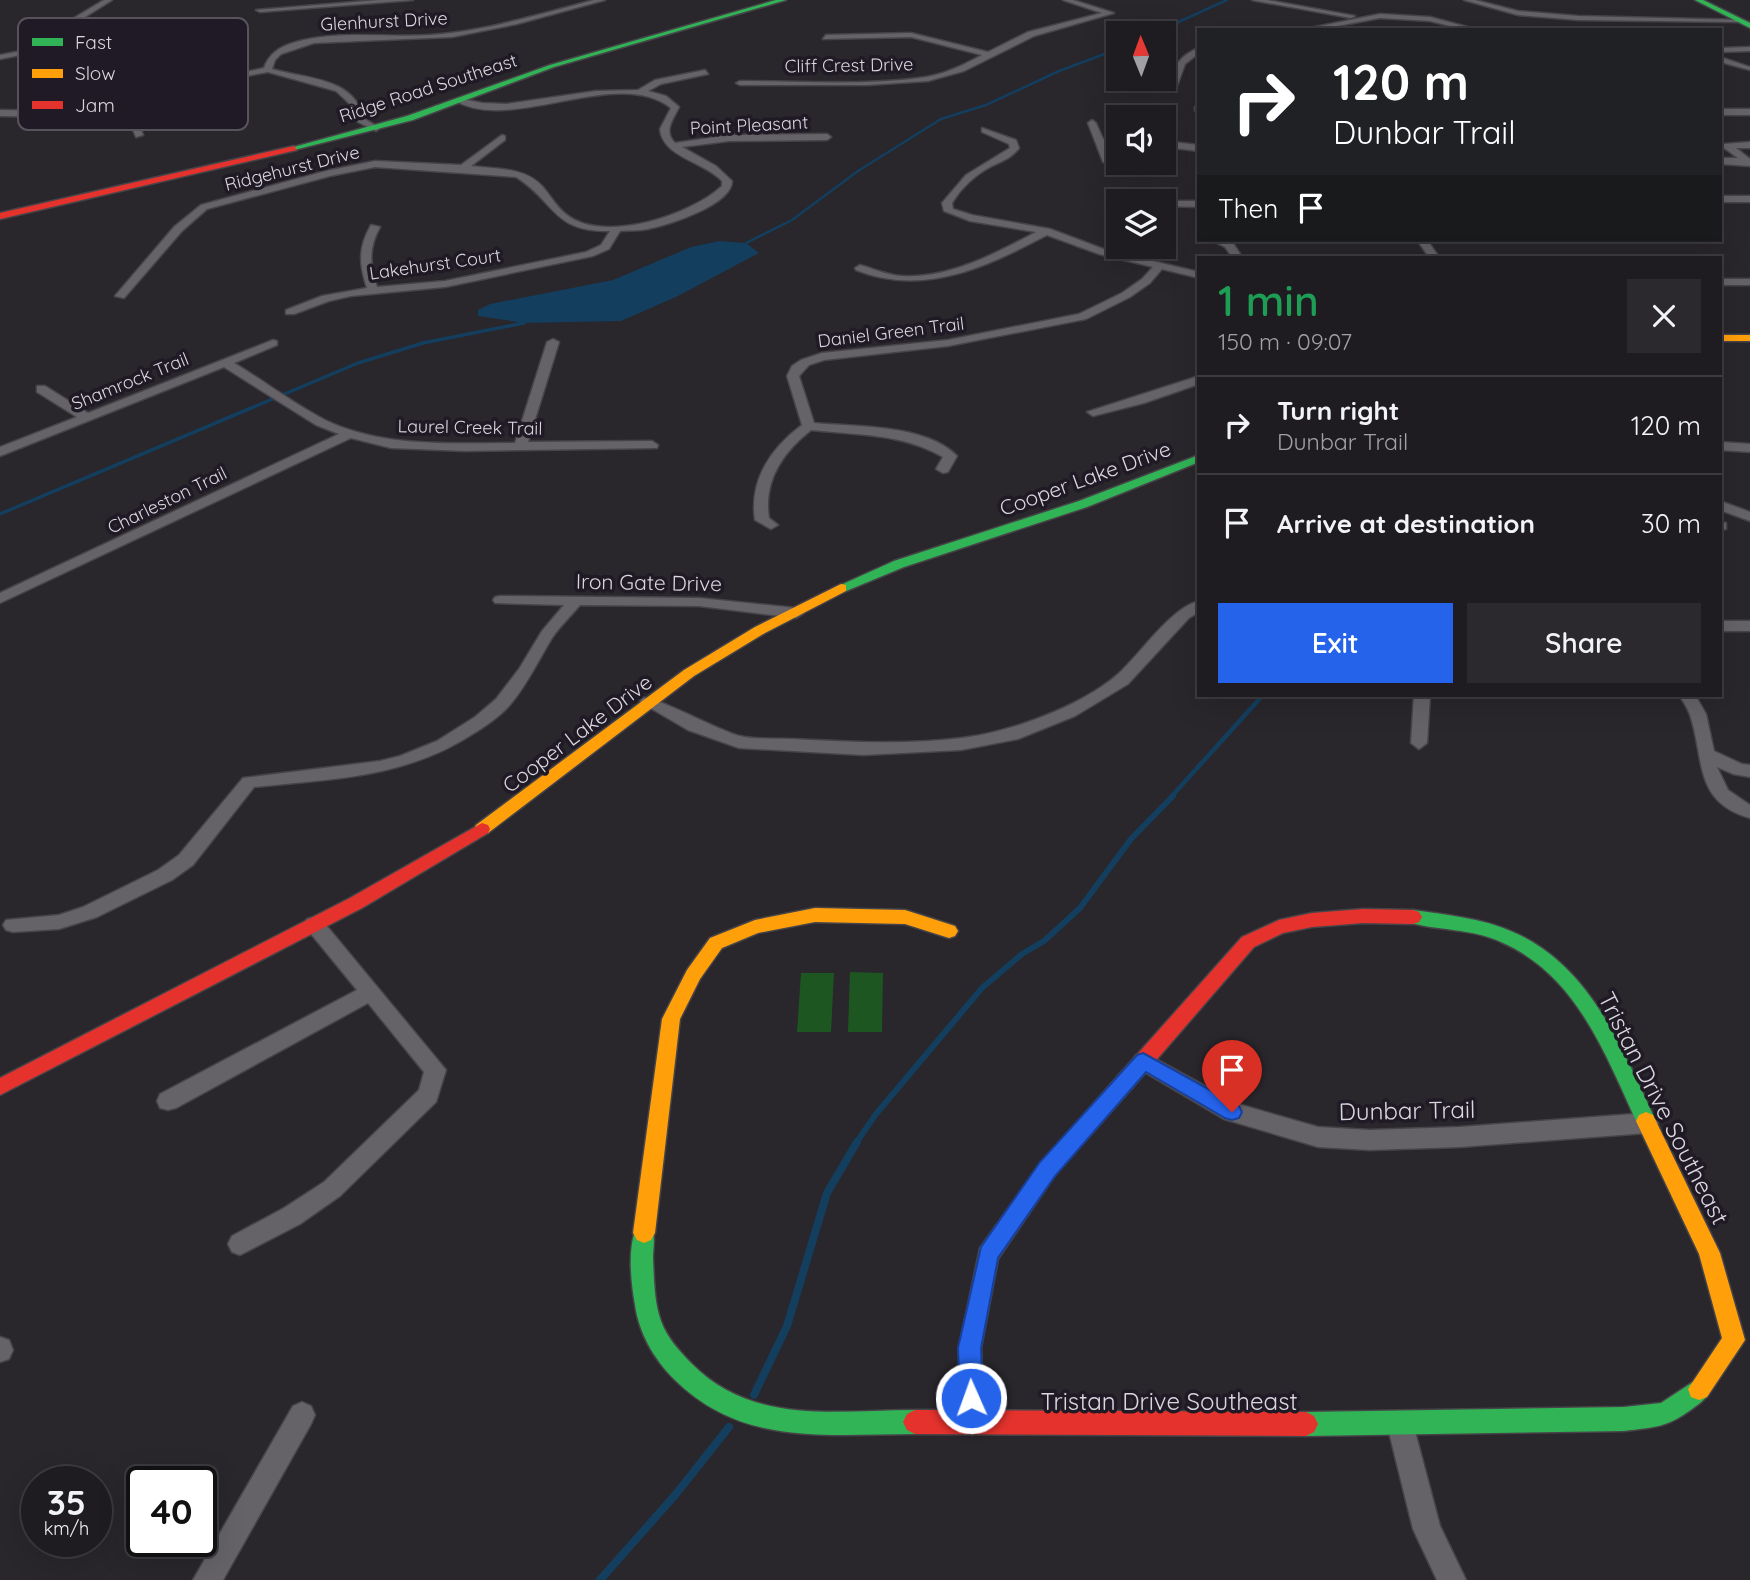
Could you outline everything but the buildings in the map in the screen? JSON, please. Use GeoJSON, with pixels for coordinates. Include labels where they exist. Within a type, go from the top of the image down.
{"type":"FeatureCollection","features":[{"type":"Feature","properties":{"kind":"street"},"geometry":{"type":"LineString","coordinates":[[79,18],[108,0]]}},
{"type":"Feature","properties":{"kind":"street"},"geometry":{"type":"LineString","coordinates":[[260,10],[410,0]]}},
{"type":"Feature","properties":{"kind":"street","name":"Glenhurst Drive"},"geometry":{"type":"LineString","coordinates":[[268,70],[268,65],[279,51],[318,39],[446,36],[602,0]]}},
{"type":"Feature","properties":{"kind":"street","name":"Ridge Road Southeast"},"geometry":{"type":"LineString","coordinates":[[0,216],[376,128],[552,66],[783,0]]}},
{"type":"Feature","properties":{"kind":"street","name":"Cliff Crest Drive"},"geometry":{"type":"LineString","coordinates":[[740,83],[867,83],[928,79],[954,71],[1031,34],[1110,13],[1066,0]]}},
{"type":"Feature","properties":{"kind":"street"},"geometry":{"type":"LineString","coordinates":[[1255,0],[1367,17],[1415,17],[1467,28]]}},
{"type":"Feature","properties":{"kind":"street"},"geometry":{"type":"LineString","coordinates":[[1314,0],[1310,5],[1329,12]]}},
{"type":"Feature","properties":{"kind":"street"},"geometry":{"type":"LineString","coordinates":[[1467,0],[1518,13],[1578,18],[1744,23]]}},
{"type":"Feature","properties":{"kind":"street"},"geometry":{"type":"LineString","coordinates":[[1698,0],[1744,23]]}},
{"type":"Feature","properties":{"kind":"street"},"geometry":{"type":"LineString","coordinates":[[558,2],[578,6]]}},
{"type":"Feature","properties":{"kind":"street"},"geometry":{"type":"LineString","coordinates":[[1313,28],[1367,17]]}},
{"type":"Feature","properties":{"kind":"street"},"geometry":{"type":"LineString","coordinates":[[1578,18],[1586,28]]}},
{"type":"Feature","properties":{"kind":"street"},"geometry":{"type":"LineString","coordinates":[[826,37],[911,35],[990,55]]}},
{"type":"Feature","properties":{"kind":"street"},"geometry":{"type":"LineString","coordinates":[[1722,50],[1750,49]]}},
{"type":"Feature","properties":{"kind":"street"},"geometry":{"type":"LineString","coordinates":[[1176,77],[1180,63],[1186,56],[1197,51]]}},
{"type":"Feature","properties":{"kind":"street"},"geometry":{"type":"LineString","coordinates":[[0,57],[18,54]]}},
{"type":"Feature","properties":{"kind":"street"},"geometry":{"type":"LineString","coordinates":[[1722,60],[1747,69]]}},
{"type":"Feature","properties":{"kind":"street"},"geometry":{"type":"LineString","coordinates":[[248,74],[268,70],[287,78],[330,85],[347,92],[359,109],[359,119],[376,128]]}},
{"type":"Feature","properties":{"kind":"street"},"geometry":{"type":"LineString","coordinates":[[641,92],[658,82],[705,72]]}},
{"type":"Feature","properties":{"kind":"street"},"geometry":{"type":"LineString","coordinates":[[458,100],[481,106],[506,106],[612,92],[641,92],[673,103],[676,107],[664,130],[666,139],[672,146]]}},
{"type":"Feature","properties":{"kind":"street"},"geometry":{"type":"LineString","coordinates":[[1722,112],[1750,112]]}},
{"type":"Feature","properties":{"kind":"street"},"geometry":{"type":"LineString","coordinates":[[1738,112],[1750,121]]}},
{"type":"Feature","properties":{"kind":"street"},"geometry":{"type":"LineString","coordinates":[[0,113],[18,113]]}},
{"type":"Feature","properties":{"kind":"street"},"geometry":{"type":"LineString","coordinates":[[1092,123],[1106,157]]}},
{"type":"Feature","properties":{"kind":"street"},"geometry":{"type":"LineString","coordinates":[[137,130],[139,135]]}},
{"type":"Feature","properties":{"kind":"street"},"geometry":{"type":"LineString","coordinates":[[985,130],[1013,142],[1015,148],[1011,154],[983,167],[970,178],[951,196],[946,208],[970,218],[1045,231],[1103,252],[1197,275]]}},
{"type":"Feature","properties":{"kind":"street","name":"Point Pleasant"},"geometry":{"type":"LineString","coordinates":[[672,146],[729,138],[827,137]]}},
{"type":"Feature","properties":{"kind":"street"},"geometry":{"type":"LineString","coordinates":[[463,168],[502,138]]}},
{"type":"Feature","properties":{"kind":"street"},"geometry":{"type":"LineString","coordinates":[[1100,142],[1106,142]]}},
{"type":"Feature","properties":{"kind":"street"},"geometry":{"type":"LineString","coordinates":[[1176,145],[1197,148]]}},
{"type":"Feature","properties":{"kind":"street"},"geometry":{"type":"LineString","coordinates":[[1724,146],[1750,145]]}},
{"type":"Feature","properties":{"kind":"street","name":"Ridgehurst Drive"},"geometry":{"type":"LineString","coordinates":[[120,296],[178,229],[204,207],[329,173],[376,164],[507,172],[527,178],[563,217],[570,221],[616,229],[645,227],[671,220],[712,202],[724,192],[727,181],[724,176],[672,146]]}},
{"type":"Feature","properties":{"kind":"street"},"geometry":{"type":"LineString","coordinates":[[1724,146],[1749,162]]}},
{"type":"Feature","properties":{"kind":"street"},"geometry":{"type":"LineString","coordinates":[[1722,161],[1749,162]]}},
{"type":"Feature","properties":{"kind":"street"},"geometry":{"type":"LineString","coordinates":[[1722,199],[1750,199]]}},
{"type":"Feature","properties":{"kind":"street"},"geometry":{"type":"LineString","coordinates":[[1176,204],[1197,204]]}},
{"type":"Feature","properties":{"kind":"street"},"geometry":{"type":"LineString","coordinates":[[373,290],[363,257],[365,244],[375,228]]}},
{"type":"Feature","properties":{"kind":"street","name":"Lakehurst Court"},"geometry":{"type":"LineString","coordinates":[[290,312],[326,298],[373,290],[445,284],[589,254],[605,247],[616,229]]}},
{"type":"Feature","properties":{"kind":"street"},"geometry":{"type":"LineString","coordinates":[[860,268],[886,277],[919,278],[992,257],[1045,231]]}},
{"type":"Feature","properties":{"kind":"street"},"geometry":{"type":"LineString","coordinates":[[1221,242],[1229,245],[1236,256]]}},
{"type":"Feature","properties":{"kind":"street","name":"Daniel Green Trail"},"geometry":{"type":"LineString","coordinates":[[808,426],[808,418],[792,382],[792,374],[799,365],[822,357],[948,344],[1082,317],[1126,295],[1146,281],[1159,266]]}},
{"type":"Feature","properties":{"kind":"street"},"geometry":{"type":"LineString","coordinates":[[1722,282],[1750,282]]}},
{"type":"Feature","properties":{"kind":"street"},"geometry":{"type":"LineString","coordinates":[[1722,338],[1750,338]]}},
{"type":"Feature","properties":{"kind":"street"},"geometry":{"type":"LineString","coordinates":[[520,446],[553,342]]}},
{"type":"Feature","properties":{"kind":"street","name":"Shamrock Trail"},"geometry":{"type":"LineString","coordinates":[[0,452],[273,343]]}},
{"type":"Feature","properties":{"kind":"street","name":"Laurel Creek Trail"},"geometry":{"type":"LineString","coordinates":[[225,362],[320,422],[350,434],[391,444],[652,445]]}},
{"type":"Feature","properties":{"kind":"street"},"geometry":{"type":"LineString","coordinates":[[1093,412],[1197,381]]}},
{"type":"Feature","properties":{"kind":"street"},"geometry":{"type":"LineString","coordinates":[[41,389],[86,417]]}},
{"type":"Feature","properties":{"kind":"street"},"geometry":{"type":"LineString","coordinates":[[771,525],[762,520],[759,510],[762,484],[768,471],[796,435],[808,426],[919,440],[936,446],[950,456],[943,468]]}},
{"type":"Feature","properties":{"kind":"street","name":"Charleston Trail"},"geometry":{"type":"LineString","coordinates":[[0,599],[350,434]]}},
{"type":"Feature","properties":{"kind":"street"},"geometry":{"type":"LineString","coordinates":[[1722,446],[1750,448]]}},
{"type":"Feature","properties":{"kind":"street","name":"Cooper Lake Drive"},"geometry":{"type":"LineString","coordinates":[[0,1087],[417,869],[504,814],[566,769],[648,702],[754,634],[834,592],[882,570],[1082,505],[1197,459]]}},
{"type":"Feature","properties":{"kind":"street"},"geometry":{"type":"LineString","coordinates":[[1722,506],[1750,517]]}},
{"type":"Feature","properties":{"kind":"street","name":"Iron Gate Drive"},"geometry":{"type":"LineString","coordinates":[[500,600],[699,602],[796,613]]}},
{"type":"Feature","properties":{"kind":"street"},"geometry":{"type":"LineString","coordinates":[[13,925],[58,922],[90,912],[165,875],[186,860],[249,782],[380,767],[405,761],[443,745],[481,721],[502,703],[526,671],[547,634],[575,602]]}},
{"type":"Feature","properties":{"kind":"street"},"geometry":{"type":"LineString","coordinates":[[648,702],[694,726],[739,741],[863,749],[961,744],[1012,735],[1069,712],[1122,680],[1184,615],[1197,606]]}},
{"type":"Feature","properties":{"kind":"street"},"geometry":{"type":"LineString","coordinates":[[1722,618],[1750,618]]}},
{"type":"Feature","properties":{"kind":"street"},"geometry":{"type":"LineString","coordinates":[[1722,626],[1750,626]]}},
{"type":"Feature","properties":{"kind":"street"},"geometry":{"type":"LineString","coordinates":[[1419,743],[1422,697]]}},
{"type":"Feature","properties":{"kind":"street"},"geometry":{"type":"LineString","coordinates":[[1688,697],[1698,714],[1708,773],[1722,793],[1750,812]]}},
{"type":"Feature","properties":{"kind":"street"},"geometry":{"type":"LineString","coordinates":[[1706,754],[1739,770],[1750,771]]}},
{"type":"Feature","properties":{"kind":"street","name":"Tristan Drive Southeast"},"geometry":{"type":"LineString","coordinates":[[948,931],[905,917],[815,915],[710,937],[671,1019],[641,1253],[650,1323],[677,1368],[708,1394],[748,1414],[786,1421],[972,1423],[1400,1424],[1624,1419],[1665,1414],[1706,1383],[1742,1344],[1704,1237],[1600,1025],[1577,988],[1532,940],[1413,916],[1329,917],[1282,925],[1248,942],[1048,1169],[988,1255],[970,1348],[972,1423]]}},
{"type":"Feature","properties":{"kind":"street"},"geometry":{"type":"LineString","coordinates":[[240,1244],[292,1216],[332,1189],[428,1095],[433,1086],[435,1070],[314,924]]}},
{"type":"Feature","properties":{"kind":"street"},"geometry":{"type":"LineString","coordinates":[[168,1101],[371,992]]}},
{"type":"Feature","properties":{"kind":"street","name":"Dunbar Trail"},"geometry":{"type":"LineString","coordinates":[[1143,1061],[1232,1112],[1318,1137],[1370,1140],[1460,1137],[1647,1123]]}},
{"type":"Feature","properties":{"kind":"street"},"geometry":{"type":"LineString","coordinates":[[208,1580],[302,1415]]}},
{"type":"Feature","properties":{"kind":"street"},"geometry":{"type":"LineString","coordinates":[[1400,1424],[1427,1529],[1451,1580]]}},
{"type":"Feature","properties":{"kind":"green space"},"geometry":{"type":"Polygon","coordinates":[[[850,972],[883,973],[882,1032],[848,1032],[850,972]]]}},
{"type":"Feature","properties":{"kind":"green space"},"geometry":{"type":"Polygon","coordinates":[[[801,973],[834,973],[831,1032],[797,1032],[801,973]]]}},
{"type":"Feature","properties":{"kind":"water"},"geometry":{"type":"Polygon","coordinates":[[[719,241],[746,243],[759,253],[678,296],[621,321],[524,323],[478,316],[478,310],[490,304],[613,280],[691,247],[719,241]]]}},
{"type":"Feature","properties":{"kind":"waterway"},"geometry":{"type":"LineString","coordinates":[[1176,23],[1227,0]]}},
{"type":"Feature","properties":{"kind":"waterway"},"geometry":{"type":"LineString","coordinates":[[746,243],[792,220],[858,171],[941,119],[986,105],[1059,71],[1106,53]]}},
{"type":"Feature","properties":{"kind":"waterway"},"geometry":{"type":"LineString","coordinates":[[0,514],[358,363],[423,343],[524,323]]}},
{"type":"Feature","properties":{"kind":"waterway"},"geometry":{"type":"LineString","coordinates":[[1171,797],[1261,697]]}},
{"type":"Feature","properties":{"kind":"waterway"},"geometry":{"type":"LineString","coordinates":[[856,1143],[876,1114],[982,988],[1022,954],[1044,941],[1080,908],[1131,839],[1173,796]]}},
{"type":"Feature","properties":{"kind":"waterway"},"geometry":{"type":"LineString","coordinates":[[754,1395],[787,1326],[827,1193],[857,1142]]}},
{"type":"Feature","properties":{"kind":"waterway"},"geometry":{"type":"LineString","coordinates":[[600,1580],[676,1494],[729,1427]]}},
{"type":"Feature","properties":{"kind":"traffic: fast"},"geometry":{"type":"LineString","coordinates":[[294,148],[410,118],[552,66],[783,0]]}},
{"type":"Feature","properties":{"kind":"traffic: fast"},"geometry":{"type":"LineString","coordinates":[[1698,0],[1750,26]]}},
{"type":"Feature","properties":{"kind":"traffic: fast"},"geometry":{"type":"LineString","coordinates":[[841,588],[899,564],[1083,504],[1197,459]]}},
{"type":"Feature","properties":{"kind":"traffic: fast"},"geometry":{"type":"LineString","coordinates":[[1413,917],[1465,924],[1506,936],[1539,954],[1566,977],[1607,1039],[1646,1121]]}},
{"type":"Feature","properties":{"kind":"traffic: fast"},"geometry":{"type":"LineString","coordinates":[[972,1423],[970,1348],[988,1255],[1048,1169],[1125,1082]]}},
{"type":"Feature","properties":{"kind":"traffic: fast"},"geometry":{"type":"LineString","coordinates":[[644,1233],[643,1278],[650,1323],[677,1366],[704,1391],[735,1409],[769,1419],[810,1423],[915,1422]]}},
{"type":"Feature","properties":{"kind":"traffic: fast"},"geometry":{"type":"LineString","coordinates":[[1306,1424],[1624,1419],[1665,1414],[1699,1389]]}},
{"type":"Feature","properties":{"kind":"traffic: slow"},"geometry":{"type":"LineString","coordinates":[[1722,338],[1750,338]]}},
{"type":"Feature","properties":{"kind":"traffic: slow"},"geometry":{"type":"LineString","coordinates":[[482,829],[689,673],[760,630],[841,588]]}},
{"type":"Feature","properties":{"kind":"traffic: slow"},"geometry":{"type":"LineString","coordinates":[[644,1233],[671,1019],[693,975],[716,943],[755,927],[815,915],[905,917],[949,931]]}},
{"type":"Feature","properties":{"kind":"traffic: slow"},"geometry":{"type":"LineString","coordinates":[[1646,1121],[1709,1253],[1734,1340],[1699,1389]]}},
{"type":"Feature","properties":{"kind":"traffic: jam"},"geometry":{"type":"LineString","coordinates":[[0,216],[294,148]]}},
{"type":"Feature","properties":{"kind":"traffic: jam"},"geometry":{"type":"LineString","coordinates":[[0,1087],[356,903],[482,829]]}},
{"type":"Feature","properties":{"kind":"traffic: jam"},"geometry":{"type":"LineString","coordinates":[[1125,1082],[1248,942],[1279,927],[1312,920],[1363,916],[1413,917]]}},
{"type":"Feature","properties":{"kind":"traffic: jam"},"geometry":{"type":"LineString","coordinates":[[915,1422],[1306,1424]]}},
{"type":"Feature","properties":{"kind":"route"},"geometry":{"type":"LineString","coordinates":[[971,1398],[970,1348],[988,1255],[1048,1169],[1143,1061],[1232,1112]]}}]}
